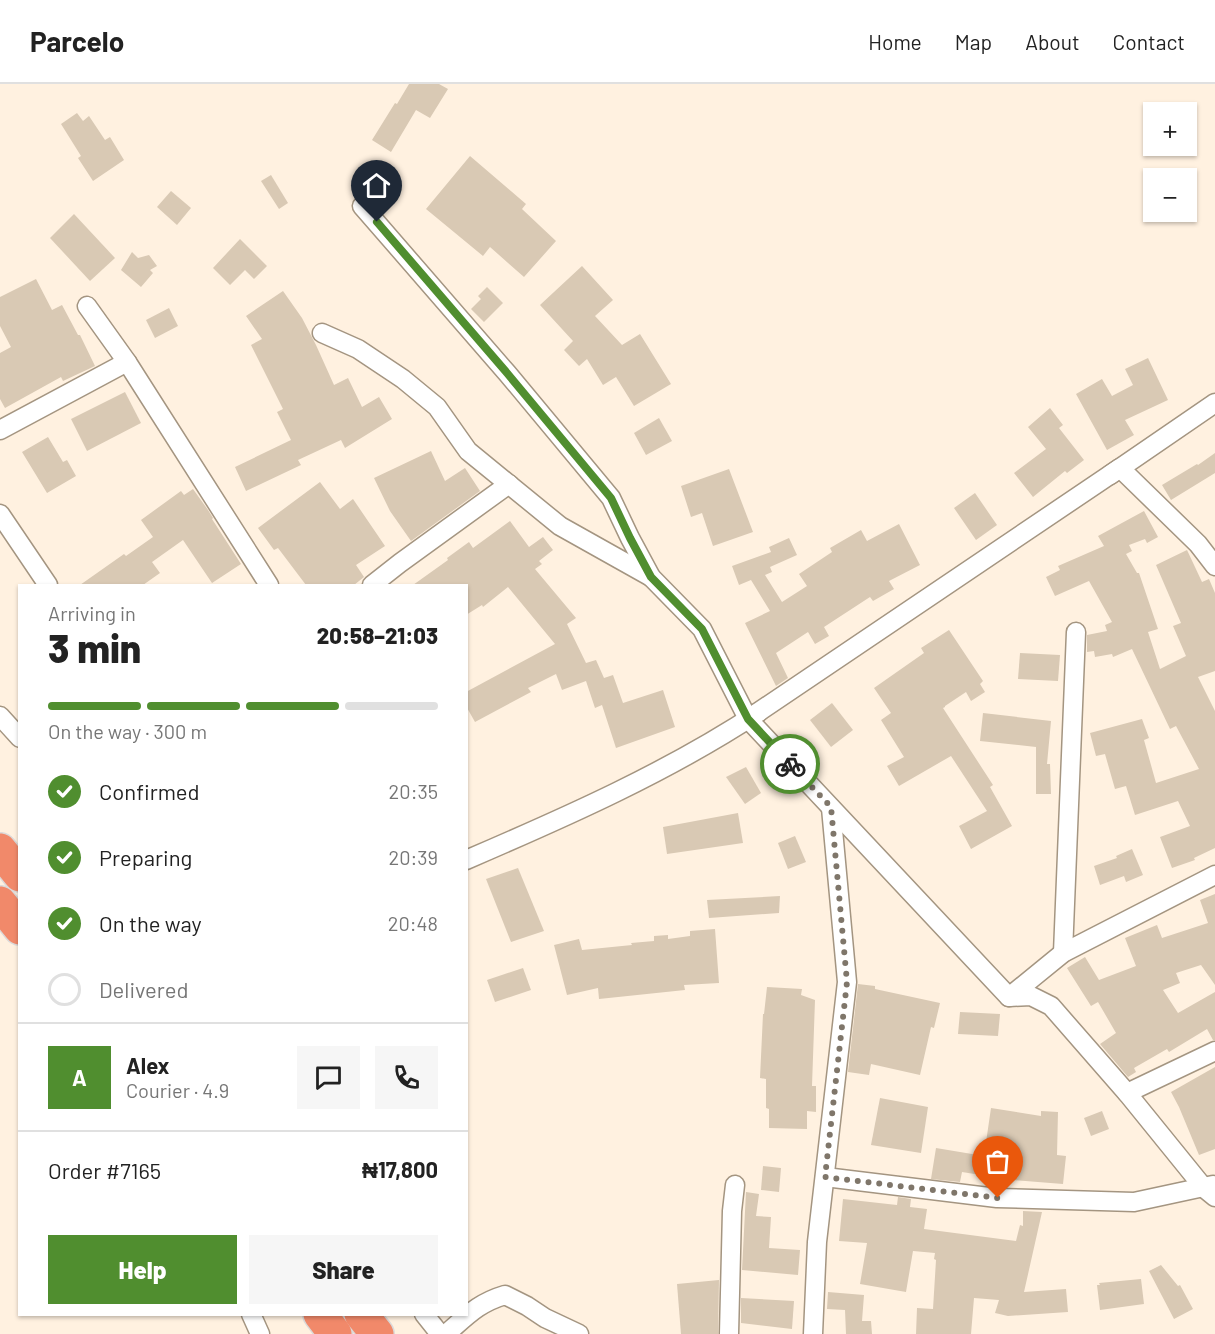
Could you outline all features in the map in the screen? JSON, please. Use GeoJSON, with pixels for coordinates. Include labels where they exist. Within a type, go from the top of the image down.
{"type":"FeatureCollection","features":[{"type":"Feature","properties":{"kind":"highway"},"geometry":{"type":"LineString","coordinates":[[0,850],[18,872]]}},
{"type":"Feature","properties":{"kind":"highway"},"geometry":{"type":"LineString","coordinates":[[0,903],[18,926]]}},
{"type":"Feature","properties":{"kind":"highway"},"geometry":{"type":"LineString","coordinates":[[322,1316],[335,1334]]}},
{"type":"Feature","properties":{"kind":"highway"},"geometry":{"type":"LineString","coordinates":[[364,1316],[377,1334]]}},
{"type":"Feature","properties":{"kind":"street"},"geometry":{"type":"LineString","coordinates":[[362,206],[507,373],[611,498],[651,577],[702,629],[748,719],[1009,997],[1031,996],[1050,1006],[1211,1190]]}},
{"type":"Feature","properties":{"kind":"street"},"geometry":{"type":"LineString","coordinates":[[87,306],[127,362],[268,584]]}},
{"type":"Feature","properties":{"kind":"street"},"geometry":{"type":"LineString","coordinates":[[322,333],[358,349],[403,379],[437,407],[468,451],[560,526],[651,577]]}},
{"type":"Feature","properties":{"kind":"street"},"geometry":{"type":"LineString","coordinates":[[0,430],[127,362]]}},
{"type":"Feature","properties":{"kind":"street"},"geometry":{"type":"LineString","coordinates":[[468,859],[546,826],[649,776],[748,719],[1215,403]]}},
{"type":"Feature","properties":{"kind":"street"},"geometry":{"type":"LineString","coordinates":[[1120,468],[1198,544],[1215,566]]}},
{"type":"Feature","properties":{"kind":"street"},"geometry":{"type":"LineString","coordinates":[[373,584],[509,484]]}},
{"type":"Feature","properties":{"kind":"street"},"geometry":{"type":"LineString","coordinates":[[0,514],[47,584]]}},
{"type":"Feature","properties":{"kind":"street"},"geometry":{"type":"LineString","coordinates":[[1063,953],[1076,632]]}},
{"type":"Feature","properties":{"kind":"street"},"geometry":{"type":"LineString","coordinates":[[0,716],[18,736]]}},
{"type":"Feature","properties":{"kind":"street"},"geometry":{"type":"LineString","coordinates":[[468,852],[748,719]]}},
{"type":"Feature","properties":{"kind":"street"},"geometry":{"type":"LineString","coordinates":[[813,1334],[818,1242],[847,982],[831,807]]}},
{"type":"Feature","properties":{"kind":"street"},"geometry":{"type":"LineString","coordinates":[[1009,997],[1063,953],[1215,875]]}},
{"type":"Feature","properties":{"kind":"street"},"geometry":{"type":"LineString","coordinates":[[1127,1093],[1215,1051]]}},
{"type":"Feature","properties":{"kind":"street"},"geometry":{"type":"LineString","coordinates":[[825,1177],[998,1198],[1134,1202],[1211,1190]]}},
{"type":"Feature","properties":{"kind":"street"},"geometry":{"type":"LineString","coordinates":[[729,1334],[732,1211],[735,1185]]}},
{"type":"Feature","properties":{"kind":"street"},"geometry":{"type":"LineString","coordinates":[[468,1315],[477,1307],[505,1295],[579,1334]]}},
{"type":"Feature","properties":{"kind":"street"},"geometry":{"type":"LineString","coordinates":[[252,1316],[260,1334]]}},
{"type":"Feature","properties":{"kind":"street"},"geometry":{"type":"LineString","coordinates":[[426,1316],[441,1334]]}},
{"type":"Feature","properties":{"kind":"street"},"geometry":{"type":"LineString","coordinates":[[446,1334],[467,1316]]}},
{"type":"Feature","properties":{"kind":"building"},"geometry":{"type":"Polygon","coordinates":[[[409,84],[439,84],[448,89],[430,118],[416,110],[391,152],[372,140],[409,84]]]}},
{"type":"Feature","properties":{"kind":"building"},"geometry":{"type":"Polygon","coordinates":[[[77,113],[83,121],[89,116],[105,140],[110,137],[124,160],[93,181],[78,158],[81,156],[61,124],[77,113]]]}},
{"type":"Feature","properties":{"kind":"building"},"geometry":{"type":"Polygon","coordinates":[[[470,156],[526,204],[522,209],[556,241],[524,277],[490,247],[483,256],[426,209],[470,156]]]}},
{"type":"Feature","properties":{"kind":"building"},"geometry":{"type":"Polygon","coordinates":[[[271,175],[288,203],[279,209],[261,181],[271,175]]]}},
{"type":"Feature","properties":{"kind":"building"},"geometry":{"type":"Polygon","coordinates":[[[171,191],[191,208],[177,225],[157,207],[171,191]]]}},
{"type":"Feature","properties":{"kind":"building"},"geometry":{"type":"Polygon","coordinates":[[[74,214],[115,258],[90,281],[50,238],[74,214]]]}},
{"type":"Feature","properties":{"kind":"building"},"geometry":{"type":"Polygon","coordinates":[[[240,239],[267,266],[254,279],[245,270],[230,285],[213,268],[240,239]]]}},
{"type":"Feature","properties":{"kind":"building"},"geometry":{"type":"Polygon","coordinates":[[[132,252],[138,258],[149,255],[157,266],[150,270],[153,273],[141,287],[121,270],[132,252]]]}},
{"type":"Feature","properties":{"kind":"building"},"geometry":{"type":"Polygon","coordinates":[[[582,266],[613,300],[595,316],[622,345],[640,334],[671,384],[634,406],[616,377],[603,385],[587,359],[579,366],[564,350],[573,341],[540,305],[582,266]]]}},
{"type":"Feature","properties":{"kind":"building"},"geometry":{"type":"Polygon","coordinates":[[[36,279],[52,310],[62,305],[95,366],[63,381],[61,377],[5,408],[0,399],[0,353],[11,347],[0,326],[0,297],[36,279]]]}},
{"type":"Feature","properties":{"kind":"building"},"geometry":{"type":"Polygon","coordinates":[[[487,287],[503,303],[484,322],[471,309],[481,299],[478,296],[487,287]]]}},
{"type":"Feature","properties":{"kind":"building"},"geometry":{"type":"Polygon","coordinates":[[[283,291],[302,318],[334,385],[348,378],[362,407],[379,397],[392,419],[345,448],[341,440],[298,460],[301,465],[246,491],[235,467],[291,440],[277,412],[283,409],[251,345],[262,339],[246,316],[283,291]]]}},
{"type":"Feature","properties":{"kind":"building"},"geometry":{"type":"Polygon","coordinates":[[[169,308],[178,326],[155,338],[146,320],[169,308]]]}},
{"type":"Feature","properties":{"kind":"building"},"geometry":{"type":"Polygon","coordinates":[[[1148,358],[1168,400],[1125,420],[1134,435],[1107,450],[1076,394],[1102,379],[1112,396],[1133,385],[1125,369],[1148,358]]]}},
{"type":"Feature","properties":{"kind":"building"},"geometry":{"type":"Polygon","coordinates":[[[125,392],[141,423],[87,451],[71,419],[125,392]]]}},
{"type":"Feature","properties":{"kind":"building"},"geometry":{"type":"Polygon","coordinates":[[[1050,408],[1063,425],[1059,428],[1084,460],[1067,473],[1065,471],[1033,497],[1014,473],[1046,449],[1028,427],[1050,408]]]}},
{"type":"Feature","properties":{"kind":"building"},"geometry":{"type":"Polygon","coordinates":[[[659,418],[672,441],[646,455],[634,433],[659,418]]]}},
{"type":"Feature","properties":{"kind":"building"},"geometry":{"type":"Polygon","coordinates":[[[48,437],[63,462],[67,460],[76,476],[47,493],[22,452],[48,437]]]}},
{"type":"Feature","properties":{"kind":"building"},"geometry":{"type":"Polygon","coordinates":[[[431,451],[445,481],[465,468],[480,491],[411,541],[390,511],[374,478],[431,451]]]}},
{"type":"Feature","properties":{"kind":"building"},"geometry":{"type":"Polygon","coordinates":[[[1215,453],[1215,473],[1171,500],[1162,485],[1215,453]]]}},
{"type":"Feature","properties":{"kind":"building"},"geometry":{"type":"Polygon","coordinates":[[[729,469],[753,532],[713,546],[702,513],[691,517],[681,486],[729,469]]]}},
{"type":"Feature","properties":{"kind":"building"},"geometry":{"type":"Polygon","coordinates":[[[320,482],[340,509],[353,499],[385,546],[356,565],[364,577],[355,584],[305,584],[278,548],[274,550],[258,528],[320,482]]]}},
{"type":"Feature","properties":{"kind":"building"},"geometry":{"type":"Polygon","coordinates":[[[193,489],[241,564],[212,583],[183,540],[152,562],[160,573],[144,584],[81,584],[153,537],[141,520],[181,491],[184,495],[193,489]]]}},
{"type":"Feature","properties":{"kind":"building"},"geometry":{"type":"Polygon","coordinates":[[[975,493],[997,525],[976,540],[954,508],[975,493]]]}},
{"type":"Feature","properties":{"kind":"building"},"geometry":{"type":"Polygon","coordinates":[[[1144,511],[1158,537],[1147,543],[1145,539],[1129,545],[1132,551],[1126,554],[1139,573],[1158,629],[1148,632],[1160,669],[1186,656],[1173,626],[1181,623],[1156,565],[1187,550],[1202,582],[1209,579],[1215,593],[1215,671],[1198,677],[1215,711],[1215,848],[1194,858],[1195,860],[1172,868],[1160,837],[1190,826],[1178,801],[1135,815],[1126,786],[1115,789],[1105,754],[1096,756],[1090,733],[1142,719],[1149,738],[1144,740],[1156,783],[1199,769],[1176,726],[1170,729],[1132,649],[1113,657],[1112,654],[1095,657],[1094,651],[1087,652],[1087,635],[1107,631],[1105,625],[1112,622],[1089,581],[1055,596],[1046,577],[1060,570],[1058,566],[1104,546],[1098,536],[1144,511]]]}},
{"type":"Feature","properties":{"kind":"building"},"geometry":{"type":"Polygon","coordinates":[[[510,521],[529,547],[543,537],[553,550],[539,561],[542,564],[535,569],[576,618],[567,624],[586,663],[596,660],[604,678],[613,675],[623,703],[663,690],[675,727],[616,748],[602,705],[595,708],[586,681],[562,690],[556,674],[528,688],[531,692],[475,722],[468,710],[468,691],[555,644],[508,587],[483,607],[482,605],[468,614],[468,584],[414,584],[469,542],[473,548],[510,521]]]}},
{"type":"Feature","properties":{"kind":"building"},"geometry":{"type":"Polygon","coordinates":[[[899,524],[920,565],[889,581],[894,589],[873,601],[870,597],[824,627],[829,636],[815,644],[808,632],[776,653],[788,678],[776,686],[745,623],[770,611],[751,580],[739,585],[732,566],[771,552],[769,547],[789,538],[797,555],[770,567],[772,572],[765,575],[782,602],[807,586],[799,574],[832,552],[830,548],[861,530],[867,541],[899,524]]]}},
{"type":"Feature","properties":{"kind":"building"},"geometry":{"type":"Polygon","coordinates":[[[949,630],[983,681],[980,684],[985,692],[971,701],[966,692],[943,708],[993,785],[990,787],[1012,826],[971,849],[959,826],[987,811],[951,756],[899,786],[887,766],[904,757],[881,720],[891,713],[874,688],[924,653],[921,648],[949,630]]]}},
{"type":"Feature","properties":{"kind":"building"},"geometry":{"type":"Polygon","coordinates":[[[1020,653],[1060,655],[1058,681],[1018,679],[1020,653]]]}},
{"type":"Feature","properties":{"kind":"building"},"geometry":{"type":"Polygon","coordinates":[[[832,703],[853,730],[831,747],[810,720],[832,703]]]}},
{"type":"Feature","properties":{"kind":"building"},"geometry":{"type":"Polygon","coordinates":[[[983,713],[1051,721],[1047,764],[1050,764],[1051,794],[1036,794],[1036,747],[980,741],[983,713]]]}},
{"type":"Feature","properties":{"kind":"building"},"geometry":{"type":"Polygon","coordinates":[[[746,767],[761,793],[745,804],[726,777],[746,767]]]}},
{"type":"Feature","properties":{"kind":"building"},"geometry":{"type":"Polygon","coordinates":[[[738,813],[743,843],[667,854],[663,827],[738,813]]]}},
{"type":"Feature","properties":{"kind":"building"},"geometry":{"type":"Polygon","coordinates":[[[795,836],[806,862],[788,869],[778,843],[795,836]]]}},
{"type":"Feature","properties":{"kind":"building"},"geometry":{"type":"Polygon","coordinates":[[[1132,849],[1143,875],[1126,882],[1124,876],[1100,885],[1094,866],[1117,858],[1116,856],[1132,849]]]}},
{"type":"Feature","properties":{"kind":"building"},"geometry":{"type":"Polygon","coordinates":[[[518,868],[544,931],[511,942],[486,879],[518,868]]]}},
{"type":"Feature","properties":{"kind":"building"},"geometry":{"type":"Polygon","coordinates":[[[1215,894],[1215,985],[1201,965],[1176,973],[1180,983],[1163,990],[1178,1013],[1215,992],[1215,1040],[1207,1029],[1169,1052],[1167,1049],[1134,1068],[1136,1072],[1128,1077],[1100,1044],[1116,1033],[1098,1002],[1091,1006],[1067,968],[1085,957],[1099,980],[1136,966],[1125,938],[1157,925],[1162,938],[1208,923],[1200,900],[1215,894]]]}},
{"type":"Feature","properties":{"kind":"building"},"geometry":{"type":"Polygon","coordinates":[[[780,896],[779,913],[709,918],[707,900],[780,896]]]}},
{"type":"Feature","properties":{"kind":"building"},"geometry":{"type":"Polygon","coordinates":[[[715,929],[719,983],[684,985],[685,990],[599,999],[598,988],[567,995],[554,945],[579,939],[582,950],[654,941],[654,936],[668,935],[668,939],[690,936],[690,931],[715,929]]]}},
{"type":"Feature","properties":{"kind":"building"},"geometry":{"type":"Polygon","coordinates":[[[523,968],[531,990],[495,1002],[487,980],[523,968]]]}},
{"type":"Feature","properties":{"kind":"building"},"geometry":{"type":"Polygon","coordinates":[[[858,984],[875,986],[875,989],[940,1003],[934,1028],[931,1027],[920,1075],[871,1064],[869,1075],[848,1072],[858,984]]]}},
{"type":"Feature","properties":{"kind":"building"},"geometry":{"type":"Polygon","coordinates":[[[767,987],[802,989],[801,995],[815,1000],[812,1086],[816,1086],[816,1112],[807,1111],[807,1129],[769,1128],[766,1079],[760,1078],[763,1014],[767,987]]]}},
{"type":"Feature","properties":{"kind":"building"},"geometry":{"type":"Polygon","coordinates":[[[960,1012],[1000,1014],[998,1036],[958,1034],[960,1012]]]}},
{"type":"Feature","properties":{"kind":"building"},"geometry":{"type":"Polygon","coordinates":[[[1215,1067],[1215,1149],[1199,1155],[1171,1092],[1215,1067]]]}},
{"type":"Feature","properties":{"kind":"building"},"geometry":{"type":"Polygon","coordinates":[[[880,1098],[928,1107],[921,1153],[871,1145],[880,1098]]]}},
{"type":"Feature","properties":{"kind":"building"},"geometry":{"type":"Polygon","coordinates":[[[991,1108],[1041,1116],[1041,1111],[1058,1112],[1057,1155],[1066,1156],[1063,1184],[1012,1180],[962,1172],[960,1182],[931,1179],[936,1148],[984,1156],[991,1108]]]}},
{"type":"Feature","properties":{"kind":"building"},"geometry":{"type":"Polygon","coordinates":[[[1102,1111],[1109,1129],[1091,1136],[1084,1118],[1102,1111]]]}},
{"type":"Feature","properties":{"kind":"building"},"geometry":{"type":"Polygon","coordinates":[[[763,1166],[781,1168],[779,1192],[761,1190],[763,1166]]]}},
{"type":"Feature","properties":{"kind":"building"},"geometry":{"type":"Polygon","coordinates":[[[746,1192],[759,1194],[756,1216],[771,1217],[769,1248],[800,1250],[798,1275],[742,1270],[746,1192]]]}},
{"type":"Feature","properties":{"kind":"building"},"geometry":{"type":"Polygon","coordinates":[[[898,1197],[911,1199],[910,1207],[927,1209],[924,1229],[1016,1241],[1020,1225],[1023,1226],[1023,1211],[1042,1212],[1024,1292],[1066,1289],[1068,1312],[1008,1316],[995,1313],[999,1300],[974,1298],[971,1334],[916,1334],[917,1308],[933,1309],[935,1253],[913,1251],[906,1292],[860,1284],[867,1243],[839,1241],[843,1199],[897,1205],[898,1197]]]}},
{"type":"Feature","properties":{"kind":"building"},"geometry":{"type":"Polygon","coordinates":[[[1161,1265],[1178,1286],[1180,1285],[1193,1309],[1174,1319],[1149,1271],[1161,1265]]]}},
{"type":"Feature","properties":{"kind":"building"},"geometry":{"type":"Polygon","coordinates":[[[1141,1279],[1144,1304],[1100,1310],[1097,1285],[1100,1285],[1099,1283],[1141,1279]]]}},
{"type":"Feature","properties":{"kind":"building"},"geometry":{"type":"Polygon","coordinates":[[[719,1280],[718,1334],[681,1334],[677,1284],[719,1280]]]}},
{"type":"Feature","properties":{"kind":"building"},"geometry":{"type":"Polygon","coordinates":[[[828,1292],[864,1295],[862,1321],[871,1321],[872,1334],[846,1334],[845,1310],[827,1309],[828,1292]]]}},
{"type":"Feature","properties":{"kind":"building"},"geometry":{"type":"Polygon","coordinates":[[[741,1298],[794,1301],[792,1329],[741,1323],[741,1298]]]}},
{"type":"Feature","properties":{"kind":"way so far"},"geometry":{"type":"LineString","coordinates":[[790,764],[831,807],[847,982],[825,1177],[998,1198]]}},
{"type":"Feature","properties":{"kind":"route"},"geometry":{"type":"LineString","coordinates":[[377,222],[611,498],[651,577],[702,629],[748,719],[790,764]]}}]}
